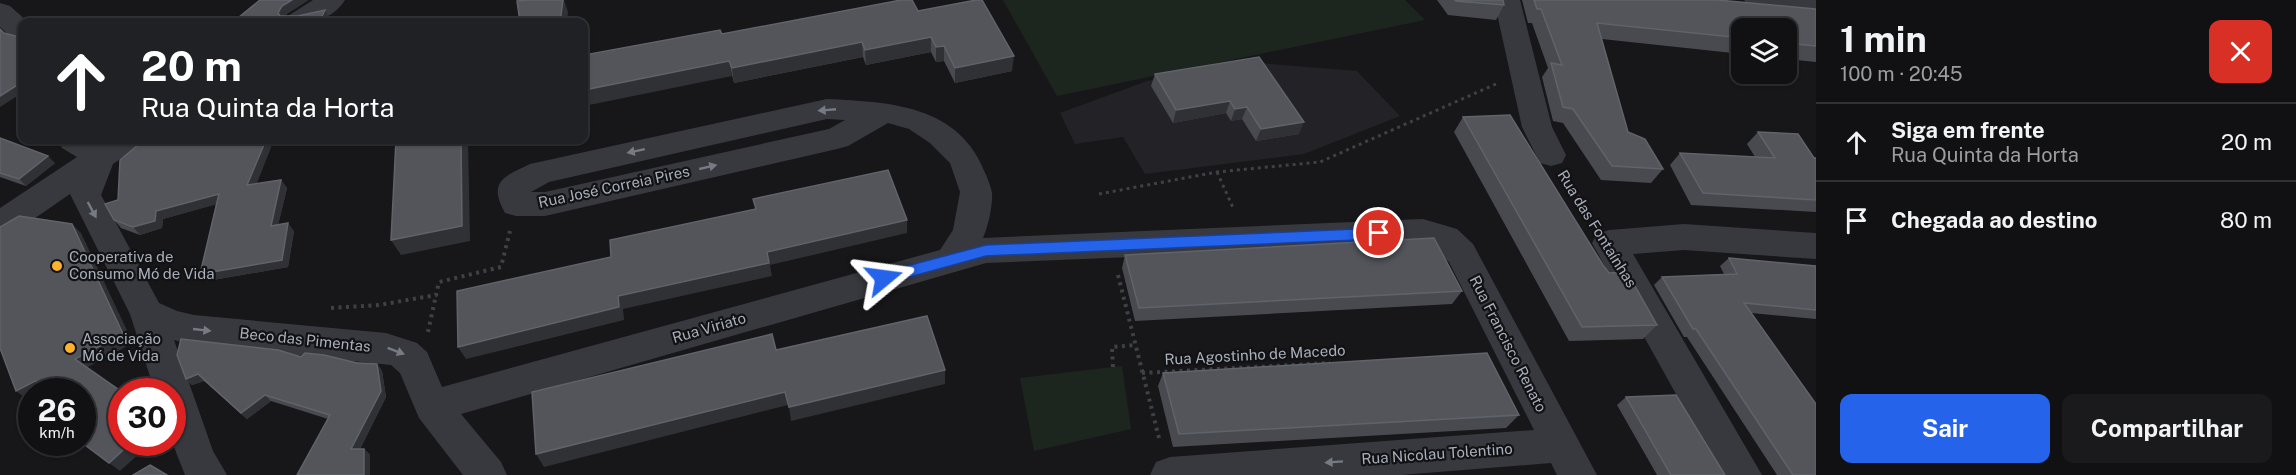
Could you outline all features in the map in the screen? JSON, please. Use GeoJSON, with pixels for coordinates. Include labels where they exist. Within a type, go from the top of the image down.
{"type":"FeatureCollection","features":[{"type":"Feature","properties":{"kind":"street"},"geometry":{"type":"LineString","coordinates":[[304,18],[332,0]]}},
{"type":"Feature","properties":{"kind":"street","name":"Rua das Fontaínhas"},"geometry":{"type":"LineString","coordinates":[[1507,0],[1537,127],[1551,154]]}},
{"type":"Feature","properties":{"kind":"street"},"geometry":{"type":"LineString","coordinates":[[1757,0],[1816,6]]}},
{"type":"Feature","properties":{"kind":"street"},"geometry":{"type":"LineString","coordinates":[[0,12],[18,28]]}},
{"type":"Feature","properties":{"kind":"street","name":"Rua José Correia Pires"},"geometry":{"type":"LineString","coordinates":[[516,204],[514,185],[541,171],[827,109],[885,112],[920,122],[941,135],[964,158],[976,192],[969,233],[952,259]]}},
{"type":"Feature","properties":{"kind":"street"},"geometry":{"type":"LineString","coordinates":[[0,225],[99,145]]}},
{"type":"Feature","properties":{"kind":"street"},"geometry":{"type":"LineString","coordinates":[[99,145],[85,195],[147,312],[197,459],[207,475]]}},
{"type":"Feature","properties":{"kind":"street","name":"Rua Viriato"},"geometry":{"type":"LineString","coordinates":[[432,406],[986,250],[1423,232]]}},
{"type":"Feature","properties":{"kind":"street","name":"Rua Francisco Renato"},"geometry":{"type":"LineString","coordinates":[[1423,232],[1445,238],[1461,253],[1568,460]]}},
{"type":"Feature","properties":{"kind":"street"},"geometry":{"type":"LineString","coordinates":[[1609,243],[1684,237],[1816,246]]}},
{"type":"Feature","properties":{"kind":"street","name":"Rua das Fontaínhas"},"geometry":{"type":"LineString","coordinates":[[1609,243],[1742,475]]}},
{"type":"Feature","properties":{"kind":"street","name":"Beco das Pimentas"},"geometry":{"type":"LineString","coordinates":[[147,312],[170,324],[194,330],[393,349],[404,354],[414,363],[432,406],[487,475]]}},
{"type":"Feature","properties":{"kind":"street","name":"Rua Nicolau Tolentino"},"geometry":{"type":"LineString","coordinates":[[1166,464],[1568,460]]}},
{"type":"Feature","properties":{"kind":"path"},"geometry":{"type":"LineString","coordinates":[[1099,194],[1216,171],[1320,162],[1525,72]]}},
{"type":"Feature","properties":{"kind":"path","name":"Rua das Fontaínhas"},"geometry":{"type":"LineString","coordinates":[[1551,154],[1609,243]]}},
{"type":"Feature","properties":{"kind":"path"},"geometry":{"type":"LineString","coordinates":[[1216,171],[1247,238]]}},
{"type":"Feature","properties":{"kind":"path"},"geometry":{"type":"LineString","coordinates":[[431,326],[439,282],[501,267],[516,204]]}},
{"type":"Feature","properties":{"kind":"path"},"geometry":{"type":"LineString","coordinates":[[1111,244],[1166,464]]}},
{"type":"Feature","properties":{"kind":"path"},"geometry":{"type":"LineString","coordinates":[[324,309],[379,305],[436,295]]}},
{"type":"Feature","properties":{"kind":"path"},"geometry":{"type":"LineString","coordinates":[[1113,367],[1112,347],[1135,345]]}},
{"type":"Feature","properties":{"kind":"path","name":"Rua Agostinho de Macedo"},"geometry":{"type":"LineString","coordinates":[[1143,374],[1334,362]]}},
{"type":"Feature","properties":{"kind":"shaded area"},"geometry":{"type":"Polygon","coordinates":[[[1003,0],[1405,0],[1425,20],[1057,96],[1003,0]]]}},
{"type":"Feature","properties":{"kind":"shaded area"},"geometry":{"type":"Polygon","coordinates":[[[1247,62],[1357,71],[1400,116],[1304,154],[1145,174],[1123,137],[1075,144],[1060,113],[1147,81],[1247,62]]]}},
{"type":"Feature","properties":{"kind":"shaded area"},"geometry":{"type":"Polygon","coordinates":[[[1122,366],[1131,429],[1034,451],[1020,378],[1122,366]]]}},
{"type":"Feature","properties":{"kind":"building"},"geometry":{"type":"Polygon","coordinates":[[[260,0],[292,0],[282,6],[278,13],[280,16],[298,16],[325,10],[321,18],[238,18],[260,0]]]}},
{"type":"Feature","properties":{"kind":"building"},"geometry":{"type":"Polygon","coordinates":[[[563,0],[561,18],[519,18],[517,1],[563,0]]]}},
{"type":"Feature","properties":{"kind":"building"},"geometry":{"type":"Polygon","coordinates":[[[901,0],[912,0],[918,11],[982,0],[1014,56],[955,68],[944,46],[936,47],[931,37],[865,50],[862,42],[732,68],[729,61],[588,89],[588,54],[720,30],[722,34],[901,0]]]}},
{"type":"Feature","properties":{"kind":"building"},"geometry":{"type":"Polygon","coordinates":[[[1503,0],[1504,5],[1456,1],[1503,0]]]}},
{"type":"Feature","properties":{"kind":"building"},"geometry":{"type":"Polygon","coordinates":[[[1534,0],[1718,0],[1816,9],[1816,46],[1797,44],[1797,18],[1731,18],[1731,37],[1597,23],[1628,132],[1645,139],[1663,169],[1612,166],[1573,109],[1563,107],[1551,63],[1562,65],[1541,9],[1537,9],[1534,0]]]}},
{"type":"Feature","properties":{"kind":"building"},"geometry":{"type":"Polygon","coordinates":[[[0,29],[4,33],[18,36],[18,85],[0,96],[0,29]]]}},
{"type":"Feature","properties":{"kind":"building"},"geometry":{"type":"Polygon","coordinates":[[[1259,57],[1304,122],[1261,129],[1247,107],[1235,109],[1230,101],[1176,110],[1155,74],[1259,57]]]}},
{"type":"Feature","properties":{"kind":"building"},"geometry":{"type":"Polygon","coordinates":[[[1510,115],[1603,265],[1609,273],[1627,272],[1657,325],[1582,327],[1463,117],[1510,115]]]}},
{"type":"Feature","properties":{"kind":"building"},"geometry":{"type":"Polygon","coordinates":[[[1758,132],[1798,134],[1816,158],[1816,200],[1703,193],[1680,153],[1775,158],[1758,132]]]}},
{"type":"Feature","properties":{"kind":"building"},"geometry":{"type":"Polygon","coordinates":[[[0,138],[48,156],[19,179],[0,173],[0,138]]]}},
{"type":"Feature","properties":{"kind":"building"},"geometry":{"type":"Polygon","coordinates":[[[139,144],[264,144],[247,185],[281,180],[271,226],[288,223],[282,260],[200,274],[219,194],[156,211],[155,221],[133,227],[114,220],[105,204],[118,200],[120,160],[139,144]]]}},
{"type":"Feature","properties":{"kind":"building"},"geometry":{"type":"Polygon","coordinates":[[[396,144],[461,144],[462,226],[391,240],[396,144]]]}},
{"type":"Feature","properties":{"kind":"building"},"geometry":{"type":"Polygon","coordinates":[[[888,170],[907,220],[767,252],[769,263],[618,296],[619,307],[458,347],[457,291],[611,257],[610,240],[756,209],[753,199],[888,170]]]}},
{"type":"Feature","properties":{"kind":"building"},"geometry":{"type":"Polygon","coordinates":[[[19,216],[72,224],[123,334],[75,359],[108,382],[108,456],[117,456],[109,463],[96,453],[96,378],[18,378],[18,390],[16,391],[0,348],[0,227],[19,216]]]}},
{"type":"Feature","properties":{"kind":"building"},"geometry":{"type":"Polygon","coordinates":[[[1434,238],[1462,291],[1139,308],[1125,255],[1434,238]]]}},
{"type":"Feature","properties":{"kind":"building"},"geometry":{"type":"Polygon","coordinates":[[[1729,258],[1816,266],[1816,310],[1744,303],[1816,404],[1816,475],[1793,475],[1696,329],[1693,329],[1662,277],[1737,274],[1729,258]]]}},
{"type":"Feature","properties":{"kind":"building"},"geometry":{"type":"Polygon","coordinates":[[[927,316],[945,370],[789,407],[785,392],[536,454],[532,392],[772,334],[776,350],[927,316]]]}},
{"type":"Feature","properties":{"kind":"building"},"geometry":{"type":"Polygon","coordinates":[[[181,339],[278,350],[301,357],[305,353],[357,363],[377,364],[381,391],[351,449],[364,449],[364,475],[297,475],[330,415],[265,395],[241,413],[198,374],[186,379],[177,355],[181,339]]]}},
{"type":"Feature","properties":{"kind":"building"},"geometry":{"type":"Polygon","coordinates":[[[1487,353],[1519,415],[1179,434],[1163,373],[1487,353]]]}},
{"type":"Feature","properties":{"kind":"building"},"geometry":{"type":"Polygon","coordinates":[[[1676,395],[1725,475],[1671,475],[1626,397],[1676,395]]]}},
{"type":"Feature","properties":{"kind":"building"},"geometry":{"type":"Polygon","coordinates":[[[150,465],[167,475],[133,475],[150,465]]]}},
{"type":"Feature","properties":{"kind":"place","name":"Cooperativa de Consumo Mó de Vida"},"geometry":{"type":"Point","coordinates":[57,266]}},
{"type":"Feature","properties":{"kind":"place","name":"Associação Mó de Vida"},"geometry":{"type":"Point","coordinates":[70,348]}},
{"type":"Feature","properties":{"kind":"route"},"geometry":{"type":"LineString","coordinates":[[884,278],[986,250],[1379,233]]}}]}
